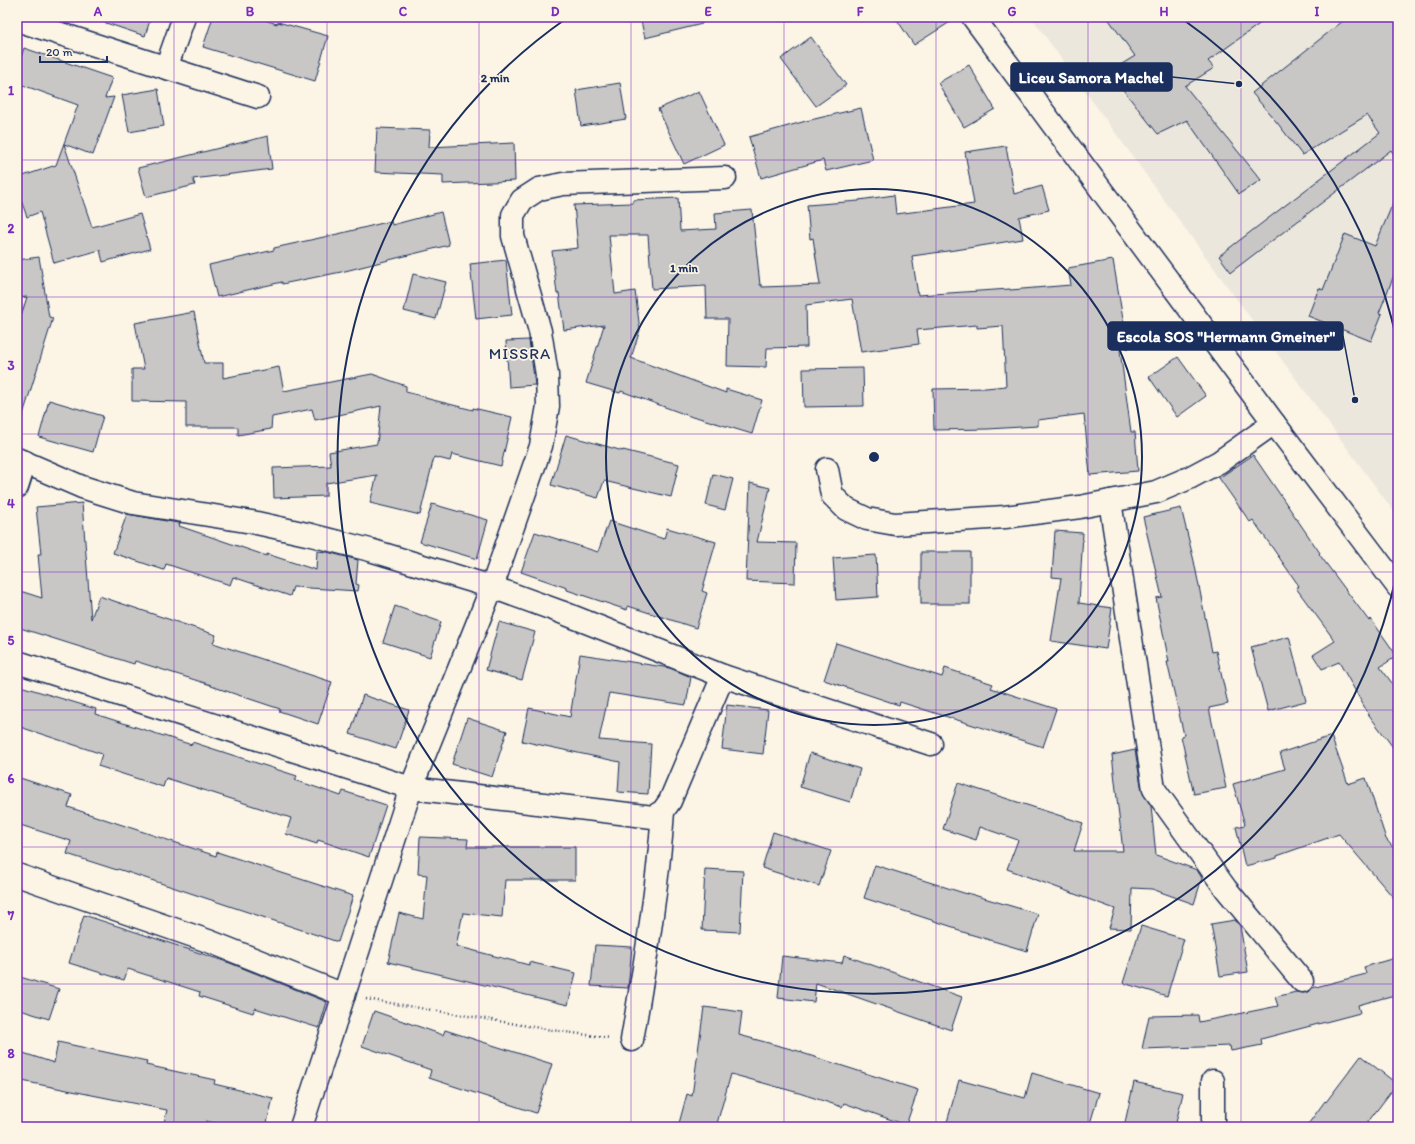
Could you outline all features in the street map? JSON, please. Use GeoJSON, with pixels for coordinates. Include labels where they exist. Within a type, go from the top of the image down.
{"type":"FeatureCollection","features":[{"type":"Feature","properties":{"kind":"street"},"geometry":{"type":"LineString","coordinates":[[166,68],[184,17]]}},
{"type":"Feature","properties":{"kind":"street"},"geometry":{"type":"LineString","coordinates":[[17,20],[258,97]]}},
{"type":"Feature","properties":{"kind":"street"},"geometry":{"type":"LineString","coordinates":[[983,20],[1274,423],[1398,587]]}},
{"type":"Feature","properties":{"kind":"street"},"geometry":{"type":"LineString","coordinates":[[301,1127],[412,788],[492,586],[541,446],[548,406],[547,375],[540,331],[513,236],[513,215],[522,200],[539,190],[563,184],[725,178]]}},
{"type":"Feature","properties":{"kind":"street"},"geometry":{"type":"LineString","coordinates":[[827,469],[832,495],[846,509],[867,519],[896,524],[1005,517],[1080,507],[1156,492],[1189,478],[1219,462],[1274,423]]}},
{"type":"Feature","properties":{"kind":"street"},"geometry":{"type":"LineString","coordinates":[[17,487],[21,460],[82,487],[133,504],[252,522],[370,550],[492,586],[723,676],[931,744]]}},
{"type":"Feature","properties":{"kind":"street"},"geometry":{"type":"LineString","coordinates":[[1110,501],[1154,789],[1226,889],[1302,981]]}},
{"type":"Feature","properties":{"kind":"street"},"geometry":{"type":"LineString","coordinates":[[17,662],[412,788],[653,817],[663,811],[670,801],[723,676]]}},
{"type":"Feature","properties":{"kind":"street"},"geometry":{"type":"LineString","coordinates":[[632,1040],[660,858],[663,811]]}},
{"type":"Feature","properties":{"kind":"street"},"geometry":{"type":"LineString","coordinates":[[17,875],[211,942],[344,995]]}},
{"type":"Feature","properties":{"kind":"street"},"geometry":{"type":"LineString","coordinates":[[1213,1081],[1213,1127]]}},
{"type":"Feature","properties":{"kind":"path"},"geometry":{"type":"LineString","coordinates":[[344,995],[558,1031],[632,1040]]}},
{"type":"Feature","properties":{"kind":"shaded area"},"geometry":{"type":"Polygon","coordinates":[[[1031,17],[1398,17],[1398,517],[1224,282],[1031,17]]]}},
{"type":"Feature","properties":{"kind":"building"},"geometry":{"type":"Polygon","coordinates":[[[97,17],[151,17],[145,36],[97,20],[97,17]]]}},
{"type":"Feature","properties":{"kind":"building"},"geometry":{"type":"Polygon","coordinates":[[[213,17],[256,17],[277,24],[278,22],[328,36],[315,81],[203,47],[213,17]]]}},
{"type":"Feature","properties":{"kind":"building"},"geometry":{"type":"Polygon","coordinates":[[[640,17],[702,17],[702,24],[645,38],[640,17]]]}},
{"type":"Feature","properties":{"kind":"building"},"geometry":{"type":"Polygon","coordinates":[[[895,17],[958,17],[914,45],[895,17]]]}},
{"type":"Feature","properties":{"kind":"building"},"geometry":{"type":"Polygon","coordinates":[[[1107,17],[1269,17],[1208,61],[1214,68],[1185,86],[1261,180],[1239,194],[1187,120],[1158,134],[1109,72],[1135,56],[1107,17]]]}},
{"type":"Feature","properties":{"kind":"building"},"geometry":{"type":"Polygon","coordinates":[[[1348,17],[1398,17],[1398,160],[1391,150],[1231,272],[1219,256],[1380,133],[1367,115],[1302,155],[1252,93],[1348,17]]]}},
{"type":"Feature","properties":{"kind":"building"},"geometry":{"type":"Polygon","coordinates":[[[811,37],[846,85],[816,106],[781,59],[811,37]]]}},
{"type":"Feature","properties":{"kind":"building"},"geometry":{"type":"Polygon","coordinates":[[[24,48],[112,78],[105,98],[114,97],[93,155],[64,144],[92,227],[140,214],[150,249],[103,262],[100,250],[54,263],[40,212],[27,217],[17,189],[17,178],[56,165],[78,105],[17,83],[17,69],[24,48]]]}},
{"type":"Feature","properties":{"kind":"building"},"geometry":{"type":"Polygon","coordinates":[[[969,65],[995,109],[964,127],[938,83],[969,65]]]}},
{"type":"Feature","properties":{"kind":"building"},"geometry":{"type":"Polygon","coordinates":[[[620,83],[626,119],[581,126],[576,90],[620,83]]]}},
{"type":"Feature","properties":{"kind":"building"},"geometry":{"type":"Polygon","coordinates":[[[158,89],[164,126],[129,132],[122,95],[158,89]]]}},
{"type":"Feature","properties":{"kind":"building"},"geometry":{"type":"Polygon","coordinates":[[[699,91],[724,145],[684,164],[658,109],[699,91]]]}},
{"type":"Feature","properties":{"kind":"building"},"geometry":{"type":"Polygon","coordinates":[[[861,108],[873,160],[826,171],[823,160],[761,178],[749,137],[806,121],[861,108]]]}},
{"type":"Feature","properties":{"kind":"building"},"geometry":{"type":"Polygon","coordinates":[[[377,128],[430,130],[429,147],[514,143],[515,181],[443,184],[443,175],[375,172],[377,128]]]}},
{"type":"Feature","properties":{"kind":"building"},"geometry":{"type":"Polygon","coordinates":[[[268,136],[272,169],[193,179],[195,185],[146,197],[138,168],[268,136]]]}},
{"type":"Feature","properties":{"kind":"building"},"geometry":{"type":"Polygon","coordinates":[[[1006,146],[1014,194],[1042,186],[1049,210],[1019,217],[1023,239],[912,256],[918,295],[1071,285],[1068,268],[1113,260],[1128,349],[1118,335],[1131,432],[1135,432],[1138,471],[1090,475],[1084,414],[1038,420],[1038,426],[934,430],[933,389],[1006,386],[1003,326],[977,328],[977,325],[917,330],[919,344],[861,352],[852,299],[806,305],[807,347],[767,348],[766,367],[727,366],[728,319],[707,319],[706,286],[652,289],[648,235],[609,235],[615,294],[635,291],[640,330],[631,358],[726,393],[726,389],[762,400],[752,434],[696,417],[695,418],[621,391],[620,393],[586,383],[604,325],[564,330],[559,293],[557,294],[552,251],[578,248],[574,205],[633,203],[633,200],[678,198],[680,231],[716,229],[715,213],[752,210],[760,285],[762,285],[762,287],[820,285],[813,238],[810,239],[807,205],[859,201],[894,195],[896,214],[974,204],[965,152],[1006,146]]]}},
{"type":"Feature","properties":{"kind":"building"},"geometry":{"type":"Polygon","coordinates":[[[1398,191],[1398,265],[1379,313],[1382,314],[1371,341],[1308,316],[1319,288],[1323,290],[1345,234],[1375,246],[1398,191]]]}},
{"type":"Feature","properties":{"kind":"building"},"geometry":{"type":"Polygon","coordinates":[[[441,212],[449,245],[341,272],[282,284],[282,282],[217,297],[209,265],[274,250],[274,248],[391,221],[392,225],[441,212]]]}},
{"type":"Feature","properties":{"kind":"building"},"geometry":{"type":"Polygon","coordinates":[[[39,257],[49,317],[53,318],[21,421],[17,421],[17,328],[27,297],[17,298],[17,260],[39,257]]]}},
{"type":"Feature","properties":{"kind":"building"},"geometry":{"type":"Polygon","coordinates":[[[506,260],[512,315],[476,319],[470,264],[506,260]]]}},
{"type":"Feature","properties":{"kind":"building"},"geometry":{"type":"Polygon","coordinates":[[[413,274],[446,282],[436,319],[404,311],[413,274]]]}},
{"type":"Feature","properties":{"kind":"building"},"geometry":{"type":"Polygon","coordinates":[[[194,312],[204,363],[223,363],[223,378],[279,367],[284,391],[372,374],[406,386],[406,392],[425,398],[473,410],[473,408],[512,417],[501,466],[452,454],[450,461],[434,457],[420,515],[370,503],[377,475],[326,483],[326,496],[274,498],[273,468],[331,466],[329,452],[377,444],[381,406],[315,420],[312,409],[272,417],[271,429],[238,435],[238,427],[186,427],[186,402],[132,401],[132,369],[144,369],[135,323],[194,312]]]}},
{"type":"Feature","properties":{"kind":"building"},"geometry":{"type":"Polygon","coordinates":[[[529,340],[535,385],[509,387],[506,341],[529,340]]]}},
{"type":"Feature","properties":{"kind":"building"},"geometry":{"type":"Polygon","coordinates":[[[1178,357],[1206,396],[1177,417],[1149,377],[1178,357]]]}},
{"type":"Feature","properties":{"kind":"building"},"geometry":{"type":"Polygon","coordinates":[[[863,368],[864,406],[804,407],[803,369],[863,368]]]}},
{"type":"Feature","properties":{"kind":"building"},"geometry":{"type":"Polygon","coordinates":[[[49,400],[103,416],[93,452],[39,437],[49,400]]]}},
{"type":"Feature","properties":{"kind":"building"},"geometry":{"type":"Polygon","coordinates":[[[566,435],[623,451],[679,464],[671,497],[604,481],[598,498],[551,485],[566,435]]]}},
{"type":"Feature","properties":{"kind":"building"},"geometry":{"type":"Polygon","coordinates":[[[1253,455],[1320,553],[1319,554],[1369,621],[1371,619],[1397,656],[1380,667],[1398,691],[1398,754],[1369,715],[1339,662],[1322,669],[1313,655],[1335,641],[1296,588],[1299,586],[1253,520],[1250,522],[1219,478],[1253,455]]]}},
{"type":"Feature","properties":{"kind":"building"},"geometry":{"type":"Polygon","coordinates":[[[713,474],[733,479],[725,510],[706,505],[713,474]]]}},
{"type":"Feature","properties":{"kind":"building"},"geometry":{"type":"Polygon","coordinates":[[[750,483],[770,488],[757,542],[796,543],[795,583],[746,581],[750,483]]]}},
{"type":"Feature","properties":{"kind":"building"},"geometry":{"type":"Polygon","coordinates":[[[82,503],[91,619],[99,596],[216,635],[213,643],[332,682],[318,724],[211,685],[135,661],[134,664],[17,627],[17,590],[42,598],[38,554],[41,554],[36,507],[82,503]]]}},
{"type":"Feature","properties":{"kind":"building"},"geometry":{"type":"Polygon","coordinates":[[[432,504],[488,520],[477,559],[420,542],[432,504]]]}},
{"type":"Feature","properties":{"kind":"building"},"geometry":{"type":"Polygon","coordinates":[[[1181,508],[1194,561],[1212,652],[1216,651],[1228,704],[1209,708],[1226,788],[1194,794],[1181,736],[1184,735],[1167,662],[1169,662],[1156,598],[1162,597],[1143,517],[1181,508]]]}},
{"type":"Feature","properties":{"kind":"building"},"geometry":{"type":"Polygon","coordinates":[[[127,514],[180,523],[179,526],[267,556],[267,554],[316,570],[317,551],[358,560],[356,584],[359,585],[358,591],[293,587],[290,596],[233,577],[230,585],[166,564],[164,570],[113,553],[127,514]]]}},
{"type":"Feature","properties":{"kind":"building"},"geometry":{"type":"Polygon","coordinates":[[[609,521],[664,539],[667,528],[716,542],[702,591],[707,593],[696,628],[628,606],[627,610],[567,590],[567,588],[521,572],[535,532],[598,552],[609,521]]]}},
{"type":"Feature","properties":{"kind":"building"},"geometry":{"type":"Polygon","coordinates":[[[1055,531],[1083,533],[1079,603],[1112,608],[1106,649],[1051,641],[1061,578],[1052,577],[1055,531]]]}},
{"type":"Feature","properties":{"kind":"building"},"geometry":{"type":"Polygon","coordinates":[[[921,552],[970,552],[970,604],[921,604],[921,552]]]}},
{"type":"Feature","properties":{"kind":"building"},"geometry":{"type":"Polygon","coordinates":[[[876,555],[878,597],[836,600],[833,558],[876,555]]]}},
{"type":"Feature","properties":{"kind":"building"},"geometry":{"type":"Polygon","coordinates":[[[395,606],[441,622],[430,657],[383,642],[395,606]]]}},
{"type":"Feature","properties":{"kind":"building"},"geometry":{"type":"Polygon","coordinates":[[[499,622],[535,632],[522,680],[486,670],[499,622]]]}},
{"type":"Feature","properties":{"kind":"building"},"geometry":{"type":"Polygon","coordinates":[[[1289,637],[1306,701],[1268,711],[1251,647],[1289,637]]]}},
{"type":"Feature","properties":{"kind":"building"},"geometry":{"type":"Polygon","coordinates":[[[836,643],[942,677],[945,668],[993,684],[991,688],[1056,709],[1043,747],[900,702],[899,705],[824,680],[836,643]]]}},
{"type":"Feature","properties":{"kind":"building"},"geometry":{"type":"Polygon","coordinates":[[[580,654],[670,668],[691,677],[686,705],[609,693],[599,740],[651,744],[648,794],[618,792],[620,762],[522,741],[529,708],[570,717],[580,654]]]}},
{"type":"Feature","properties":{"kind":"building"},"geometry":{"type":"Polygon","coordinates":[[[17,685],[96,709],[95,714],[192,745],[192,742],[297,776],[295,780],[341,796],[343,791],[386,805],[369,857],[318,840],[317,844],[286,834],[291,818],[166,778],[163,787],[98,766],[102,754],[17,726],[17,685]]]}},
{"type":"Feature","properties":{"kind":"building"},"geometry":{"type":"Polygon","coordinates":[[[363,695],[409,710],[396,749],[350,734],[363,695]]]}},
{"type":"Feature","properties":{"kind":"building"},"geometry":{"type":"Polygon","coordinates":[[[727,705],[768,710],[763,754],[722,749],[727,705]]]}},
{"type":"Feature","properties":{"kind":"building"},"geometry":{"type":"Polygon","coordinates":[[[467,718],[507,731],[492,777],[452,764],[467,718]]]}},
{"type":"Feature","properties":{"kind":"building"},"geometry":{"type":"Polygon","coordinates":[[[1331,736],[1348,784],[1366,778],[1386,839],[1398,853],[1398,903],[1339,834],[1277,856],[1277,858],[1245,866],[1236,827],[1245,825],[1233,784],[1285,769],[1280,753],[1331,736]]]}},
{"type":"Feature","properties":{"kind":"building"},"geometry":{"type":"Polygon","coordinates":[[[1135,750],[1142,791],[1151,806],[1156,855],[1197,870],[1202,878],[1194,904],[1152,889],[1132,888],[1131,929],[1109,928],[1115,909],[1007,869],[1018,840],[980,827],[976,840],[943,829],[958,783],[1083,823],[1074,851],[1123,851],[1112,755],[1135,750]]]}},
{"type":"Feature","properties":{"kind":"building"},"geometry":{"type":"Polygon","coordinates":[[[810,753],[860,769],[850,802],[800,787],[810,753]]]}},
{"type":"Feature","properties":{"kind":"building"},"geometry":{"type":"Polygon","coordinates":[[[17,777],[72,795],[68,807],[216,856],[217,852],[353,896],[338,942],[118,869],[117,870],[67,854],[71,841],[17,824],[17,777]]]}},
{"type":"Feature","properties":{"kind":"building"},"geometry":{"type":"Polygon","coordinates":[[[773,832],[831,851],[819,886],[762,868],[773,832]]]}},
{"type":"Feature","properties":{"kind":"building"},"geometry":{"type":"Polygon","coordinates":[[[420,837],[468,839],[467,847],[575,847],[575,880],[505,880],[502,917],[463,913],[456,946],[529,965],[529,962],[576,973],[568,1005],[388,962],[399,913],[423,919],[427,875],[418,874],[420,837]]]}},
{"type":"Feature","properties":{"kind":"building"},"geometry":{"type":"Polygon","coordinates":[[[875,865],[967,894],[1038,914],[1027,951],[956,930],[956,928],[864,898],[875,865]]]}},
{"type":"Feature","properties":{"kind":"building"},"geometry":{"type":"Polygon","coordinates":[[[705,869],[743,871],[740,932],[702,930],[705,869]]]}},
{"type":"Feature","properties":{"kind":"building"},"geometry":{"type":"Polygon","coordinates":[[[84,915],[230,963],[327,1002],[319,1028],[255,1008],[253,1013],[199,996],[200,992],[128,969],[124,980],[69,963],[84,915]]]}},
{"type":"Feature","properties":{"kind":"building"},"geometry":{"type":"Polygon","coordinates":[[[1235,920],[1240,926],[1248,972],[1220,976],[1211,924],[1235,920]]]}},
{"type":"Feature","properties":{"kind":"building"},"geometry":{"type":"Polygon","coordinates":[[[1141,926],[1184,939],[1167,996],[1123,983],[1141,926]]]}},
{"type":"Feature","properties":{"kind":"building"},"geometry":{"type":"Polygon","coordinates":[[[595,945],[632,947],[628,988],[591,986],[595,945]]]}},
{"type":"Feature","properties":{"kind":"building"},"geometry":{"type":"Polygon","coordinates":[[[844,955],[962,997],[951,1030],[816,983],[814,1002],[778,998],[782,956],[842,963],[844,955]]]}},
{"type":"Feature","properties":{"kind":"building"},"geometry":{"type":"Polygon","coordinates":[[[1398,957],[1398,994],[1358,1005],[1360,1013],[1261,1039],[1262,1045],[1231,1051],[1230,1046],[1142,1049],[1149,1016],[1198,1015],[1199,1022],[1278,1006],[1275,997],[1296,992],[1304,993],[1310,991],[1312,988],[1366,974],[1364,967],[1398,957]]]}},
{"type":"Feature","properties":{"kind":"building"},"geometry":{"type":"Polygon","coordinates":[[[17,976],[59,989],[49,1019],[17,1009],[17,976]]]}},
{"type":"Feature","properties":{"kind":"building"},"geometry":{"type":"Polygon","coordinates":[[[704,1007],[742,1012],[739,1035],[802,1052],[918,1090],[906,1125],[844,1103],[842,1107],[731,1074],[716,1127],[678,1127],[687,1094],[692,1096],[704,1007]]]}},
{"type":"Feature","properties":{"kind":"building"},"geometry":{"type":"Polygon","coordinates":[[[374,1011],[443,1035],[445,1030],[552,1064],[536,1113],[429,1078],[431,1070],[362,1046],[374,1011]]]}},
{"type":"Feature","properties":{"kind":"building"},"geometry":{"type":"Polygon","coordinates":[[[58,1042],[147,1061],[146,1065],[215,1080],[214,1084],[273,1098],[266,1127],[233,1127],[206,1121],[205,1127],[163,1127],[167,1110],[17,1080],[17,1051],[54,1063],[58,1042]]]}},
{"type":"Feature","properties":{"kind":"building"},"geometry":{"type":"Polygon","coordinates":[[[1361,1056],[1397,1084],[1364,1127],[1306,1127],[1325,1101],[1326,1102],[1361,1056]]]}},
{"type":"Feature","properties":{"kind":"building"},"geometry":{"type":"Polygon","coordinates":[[[1032,1073],[1099,1093],[1089,1127],[967,1127],[947,1122],[959,1080],[1025,1098],[1032,1073]]]}},
{"type":"Feature","properties":{"kind":"building"},"geometry":{"type":"Polygon","coordinates":[[[1134,1082],[1183,1093],[1175,1127],[1124,1127],[1134,1082]]]}},
{"type":"Feature","properties":{"kind":"place","name":"Liceu Samora Machel"},"geometry":{"type":"Point","coordinates":[1239,84]}},
{"type":"Feature","properties":{"kind":"place","name":"Escola SOS \"Hermann Gmeiner\""},"geometry":{"type":"Point","coordinates":[1355,400]}},
{"type":"Feature","properties":{"kind":"district","name":"MISSRA"},"geometry":{"type":"Point","coordinates":[520,353]}}]}
